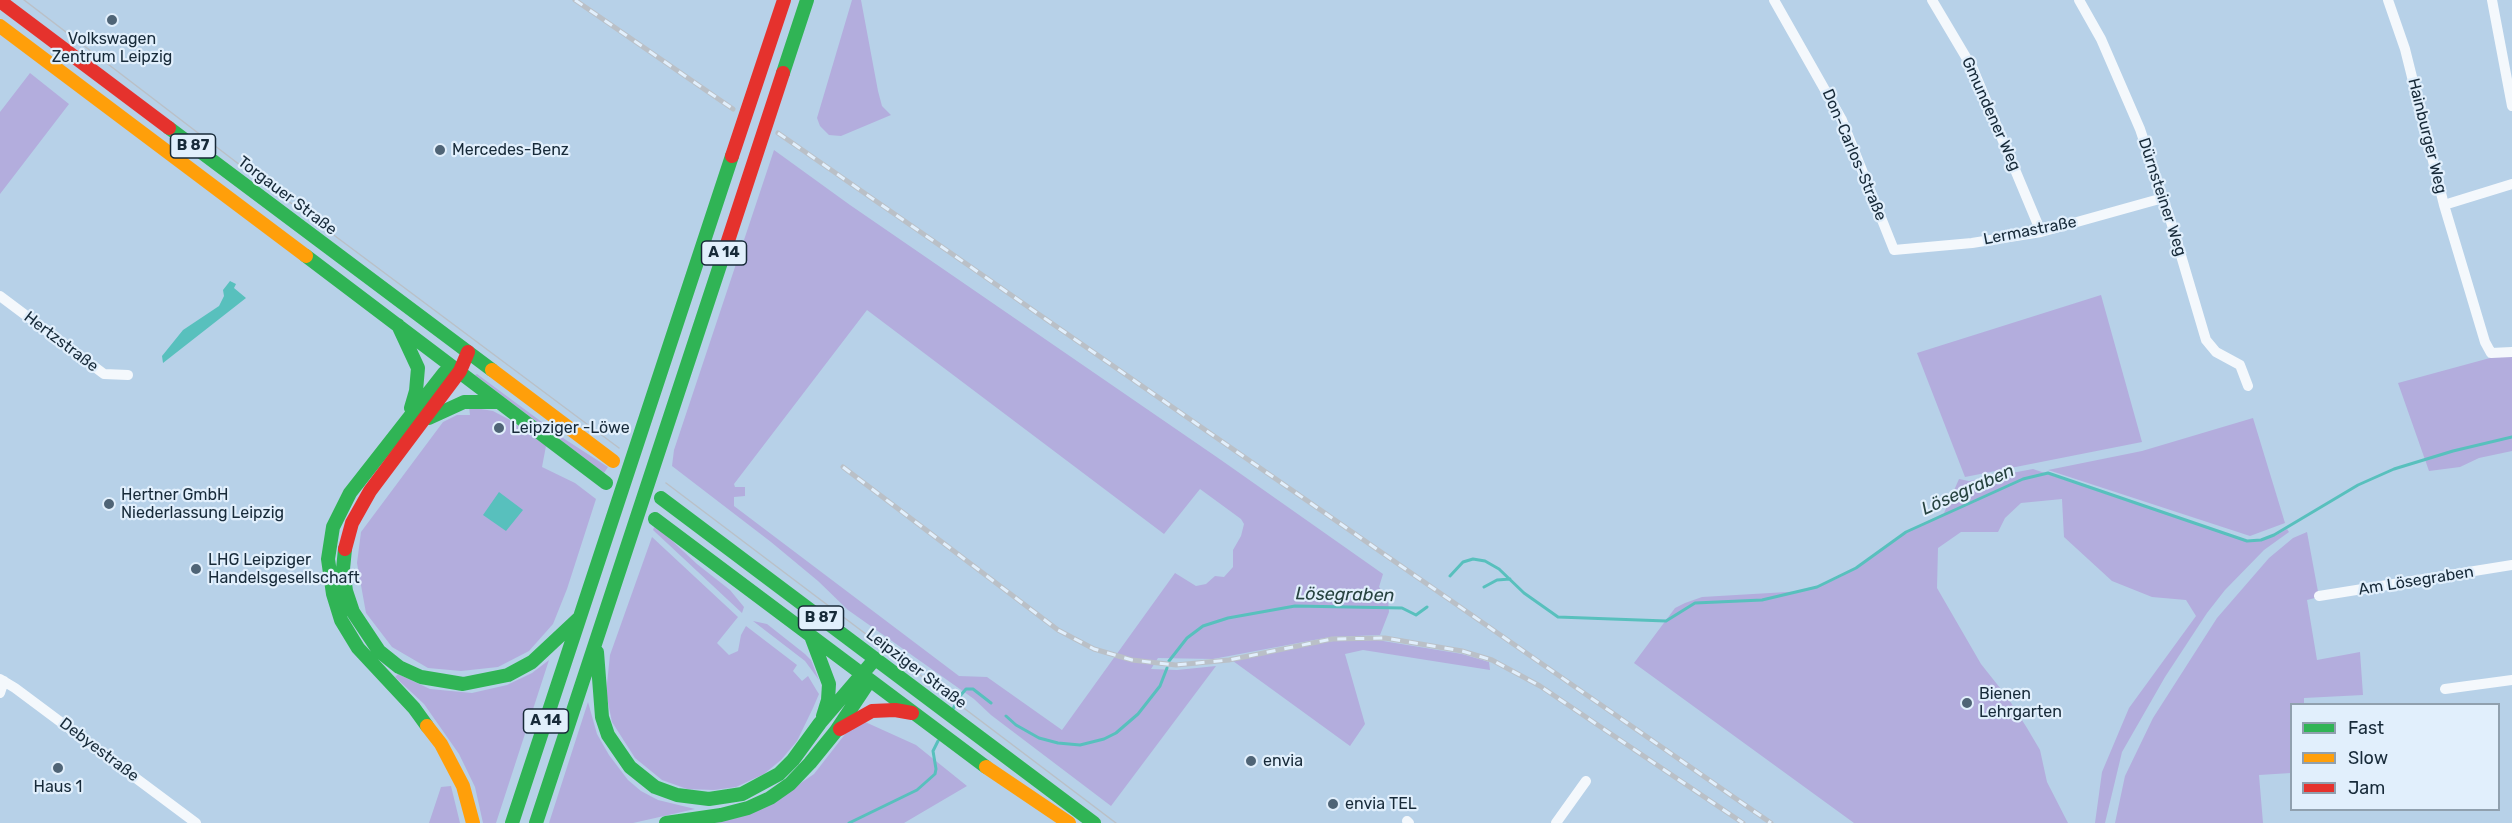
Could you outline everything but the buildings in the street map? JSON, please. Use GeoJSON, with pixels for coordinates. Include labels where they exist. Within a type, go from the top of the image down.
{"type":"FeatureCollection","features":[{"type":"Feature","properties":{"kind":"main road","name":"A 14"},"geometry":{"type":"LineString","coordinates":[[512,823],[784,0]]}},
{"type":"Feature","properties":{"kind":"main road","name":"A 14"},"geometry":{"type":"LineString","coordinates":[[536,823],[807,0]]}},
{"type":"Feature","properties":{"kind":"main road","name":"Torgauer Straße"},"geometry":{"type":"LineString","coordinates":[[0,1],[613,461]]}},
{"type":"Feature","properties":{"kind":"main road","name":"B 87"},"geometry":{"type":"LineString","coordinates":[[0,26],[171,158],[398,325],[606,483]]}},
{"type":"Feature","properties":{"kind":"main road"},"geometry":{"type":"LineString","coordinates":[[398,325],[418,368],[416,419],[360,506],[352,523],[345,549],[343,569],[346,591],[353,612],[379,651],[399,667],[420,676],[446,682],[476,683],[508,675],[532,662],[580,618]]}},
{"type":"Feature","properties":{"kind":"main road"},"geometry":{"type":"LineString","coordinates":[[468,352],[416,419],[350,493],[333,527],[328,559],[333,594],[341,620],[358,648],[414,708],[441,744],[463,786],[472,823]]}},
{"type":"Feature","properties":{"kind":"main road"},"geometry":{"type":"LineString","coordinates":[[416,419],[459,403],[499,402]]}},
{"type":"Feature","properties":{"kind":"main road","name":"Leipziger Straße"},"geometry":{"type":"LineString","coordinates":[[661,498],[1094,823]]}},
{"type":"Feature","properties":{"kind":"main road","name":"B 87"},"geometry":{"type":"LineString","coordinates":[[655,519],[951,742],[1069,823]]}},
{"type":"Feature","properties":{"kind":"main road"},"geometry":{"type":"LineString","coordinates":[[810,636],[829,684],[828,700],[820,723]]}},
{"type":"Feature","properties":{"kind":"main road"},"geometry":{"type":"LineString","coordinates":[[597,637],[599,700],[608,735],[630,767],[642,778],[677,795],[709,799],[742,794],[779,774],[793,760],[820,723],[878,661]]}},
{"type":"Feature","properties":{"kind":"main road"},"geometry":{"type":"LineString","coordinates":[[666,823],[721,815],[748,808],[770,798],[800,775],[836,731],[865,677]]}},
{"type":"Feature","properties":{"kind":"main road"},"geometry":{"type":"LineString","coordinates":[[836,731],[872,711],[895,710],[912,713]]}},
{"type":"Feature","properties":{"kind":"street","name":"Don-Carlos-Straße"},"geometry":{"type":"LineString","coordinates":[[1774,0],[1842,120],[1894,250]]}},
{"type":"Feature","properties":{"kind":"street","name":"Gmundener Weg"},"geometry":{"type":"LineString","coordinates":[[1932,0],[1973,69],[2041,232]]}},
{"type":"Feature","properties":{"kind":"street","name":"Dürnsteiner Weg"},"geometry":{"type":"LineString","coordinates":[[2079,0],[2101,39],[2136,119],[2163,198],[2206,340],[2216,352],[2240,365],[2248,386]]}},
{"type":"Feature","properties":{"kind":"street","name":"Hainburger Weg"},"geometry":{"type":"LineString","coordinates":[[2388,0],[2406,49],[2444,205],[2512,184]]}},
{"type":"Feature","properties":{"kind":"street"},"geometry":{"type":"LineString","coordinates":[[2492,0],[2512,106]]}},
{"type":"Feature","properties":{"kind":"street","name":"Lermastraße"},"geometry":{"type":"LineString","coordinates":[[1894,250],[1972,243],[2041,232],[2163,198]]}},
{"type":"Feature","properties":{"kind":"street"},"geometry":{"type":"LineString","coordinates":[[2444,205],[2485,342],[2492,353],[2512,352]]}},
{"type":"Feature","properties":{"kind":"street","name":"Hertzstraße"},"geometry":{"type":"LineString","coordinates":[[0,296],[104,374],[128,375]]}},
{"type":"Feature","properties":{"kind":"street","name":"Am Lösegraben"},"geometry":{"type":"LineString","coordinates":[[2319,596],[2347,596],[2512,565]]}},
{"type":"Feature","properties":{"kind":"street"},"geometry":{"type":"LineString","coordinates":[[0,693],[2,680]]}},
{"type":"Feature","properties":{"kind":"street","name":"Debyestraße"},"geometry":{"type":"LineString","coordinates":[[2,680],[196,823]]}},
{"type":"Feature","properties":{"kind":"street"},"geometry":{"type":"LineString","coordinates":[[2445,689],[2512,680]]}},
{"type":"Feature","properties":{"kind":"street"},"geometry":{"type":"LineString","coordinates":[[1556,823],[1586,781]]}},
{"type":"Feature","properties":{"kind":"shaded area"},"geometry":{"type":"Polygon","coordinates":[[[852,0],[861,0],[878,91],[882,106],[891,115],[841,136],[829,135],[820,126],[817,118],[852,0]]]}},
{"type":"Feature","properties":{"kind":"shaded area"},"geometry":{"type":"Polygon","coordinates":[[[30,73],[69,104],[0,194],[0,112],[30,73]]]}},
{"type":"Feature","properties":{"kind":"shaded area"},"geometry":{"type":"Polygon","coordinates":[[[774,150],[1383,574],[1379,587],[1388,599],[1389,612],[1380,635],[1330,637],[1213,659],[1158,658],[1151,669],[1177,670],[1216,666],[1111,806],[991,715],[974,699],[848,610],[818,581],[771,542],[672,466],[674,450],[774,150]],[[867,310],[734,484],[735,487],[745,487],[745,496],[734,497],[734,506],[959,676],[987,677],[1062,730],[1175,573],[1196,586],[1206,584],[1215,576],[1224,577],[1233,567],[1233,550],[1241,536],[1244,524],[1241,519],[1200,489],[1164,534],[867,310]]]}},
{"type":"Feature","properties":{"kind":"shaded area"},"geometry":{"type":"Polygon","coordinates":[[[230,281],[236,284],[234,288],[246,298],[163,363],[162,356],[183,330],[219,306],[224,296],[223,290],[230,281]]]}},
{"type":"Feature","properties":{"kind":"shaded area"},"geometry":{"type":"Polygon","coordinates":[[[2101,295],[2142,442],[1965,477],[1917,353],[2101,295]]]}},
{"type":"Feature","properties":{"kind":"shaded area"},"geometry":{"type":"Polygon","coordinates":[[[2512,352],[2512,451],[2479,458],[2460,467],[2429,471],[2398,383],[2512,352]]]}},
{"type":"Feature","properties":{"kind":"shaded area"},"geometry":{"type":"Polygon","coordinates":[[[477,374],[566,440],[608,467],[604,473],[475,375],[477,374]]]}},
{"type":"Feature","properties":{"kind":"shaded area"},"geometry":{"type":"Polygon","coordinates":[[[469,407],[493,411],[510,420],[546,446],[542,467],[575,483],[596,499],[567,589],[553,624],[529,651],[498,667],[461,671],[428,668],[392,647],[366,613],[357,563],[361,532],[443,422],[457,415],[470,415],[469,407]]]}},
{"type":"Feature","properties":{"kind":"shaded area"},"geometry":{"type":"Polygon","coordinates":[[[2253,418],[2285,523],[2250,536],[2048,470],[2142,451],[2253,418]]]}},
{"type":"Feature","properties":{"kind":"shaded area"},"geometry":{"type":"Polygon","coordinates":[[[2033,469],[2248,542],[2275,536],[2287,529],[2289,532],[2264,550],[2225,590],[2165,677],[2122,752],[2105,823],[2095,823],[2102,772],[2129,708],[2196,616],[2186,600],[2152,597],[2112,581],[2064,537],[2062,499],[2021,503],[2005,518],[1998,532],[1961,532],[1938,548],[1937,588],[1981,664],[2008,698],[2040,750],[2047,782],[2068,823],[1854,823],[1634,663],[1675,608],[1685,603],[1702,597],[1804,591],[1834,580],[1858,567],[1910,530],[1944,513],[1959,479],[1969,481],[2033,469]]]}},
{"type":"Feature","properties":{"kind":"shaded area"},"geometry":{"type":"Polygon","coordinates":[[[499,492],[523,510],[506,531],[483,515],[499,492]]]}},
{"type":"Feature","properties":{"kind":"shaded area"},"geometry":{"type":"Polygon","coordinates":[[[655,525],[697,564],[730,590],[744,607],[742,613],[653,530],[655,525]]]}},
{"type":"Feature","properties":{"kind":"shaded area"},"geometry":{"type":"Polygon","coordinates":[[[2307,532],[2319,597],[2307,600],[2317,660],[2360,652],[2363,695],[2304,698],[2304,703],[2290,703],[2290,773],[2259,775],[2263,823],[2115,823],[2125,776],[2153,718],[2217,618],[2269,558],[2293,538],[2307,532]]]}},
{"type":"Feature","properties":{"kind":"shaded area"},"geometry":{"type":"Polygon","coordinates":[[[652,537],[738,617],[717,643],[729,655],[738,651],[741,635],[746,626],[797,665],[793,671],[802,681],[808,676],[819,694],[797,741],[781,760],[764,774],[736,787],[714,790],[687,789],[662,780],[635,758],[612,722],[606,693],[610,655],[652,537]]]}},
{"type":"Feature","properties":{"kind":"shaded area"},"geometry":{"type":"Polygon","coordinates":[[[753,621],[767,624],[805,654],[811,660],[819,680],[805,661],[753,621]]]}},
{"type":"Feature","properties":{"kind":"shaded area"},"geometry":{"type":"Polygon","coordinates":[[[1377,640],[1462,654],[1489,662],[1490,670],[1363,650],[1345,654],[1365,724],[1350,746],[1233,661],[1310,644],[1377,640]]]}},
{"type":"Feature","properties":{"kind":"shaded area"},"geometry":{"type":"Polygon","coordinates":[[[549,660],[496,823],[483,823],[475,787],[459,754],[424,704],[395,677],[398,674],[430,689],[472,693],[507,685],[532,673],[549,660]]]}},
{"type":"Feature","properties":{"kind":"shaded area"},"geometry":{"type":"Polygon","coordinates":[[[588,702],[597,734],[628,780],[641,791],[658,800],[695,809],[633,823],[549,823],[588,702]]]}},
{"type":"Feature","properties":{"kind":"shaded area"},"geometry":{"type":"Polygon","coordinates":[[[863,721],[916,745],[967,786],[904,823],[710,823],[795,787],[814,774],[846,733],[863,721]]]}},
{"type":"Feature","properties":{"kind":"shaded area"},"geometry":{"type":"Polygon","coordinates":[[[451,786],[460,823],[429,823],[441,787],[451,786]]]}},
{"type":"Feature","properties":{"kind":"waterway","name":"Lösegraben"},"geometry":{"type":"LineString","coordinates":[[1450,576],[1463,562],[1473,559],[1485,561],[1499,569],[1524,593],[1558,617],[1666,621],[1695,603],[1762,600],[1817,587],[1856,568],[1906,532],[2023,479],[2048,473],[2247,541],[2261,540],[2274,535],[2358,485],[2394,469],[2453,451],[2512,437]]}},
{"type":"Feature","properties":{"kind":"waterway"},"geometry":{"type":"LineString","coordinates":[[1484,587],[1497,580],[1510,579]]}},
{"type":"Feature","properties":{"kind":"waterway","name":"Lösegraben"},"geometry":{"type":"LineString","coordinates":[[1169,661],[1187,638],[1203,626],[1228,618],[1295,606],[1402,608],[1416,615],[1427,607]]}},
{"type":"Feature","properties":{"kind":"waterway","name":"Lösegraben"},"geometry":{"type":"LineString","coordinates":[[1006,716],[1016,725],[1039,738],[1058,743],[1080,745],[1104,739],[1116,733],[1138,714],[1160,686],[1167,668]]}},
{"type":"Feature","properties":{"kind":"waterway","name":"Lösegraben"},"geometry":{"type":"LineString","coordinates":[[953,709],[966,689],[973,689],[991,703]]}},
{"type":"Feature","properties":{"kind":"waterway","name":"Lösegraben"},"geometry":{"type":"LineString","coordinates":[[849,823],[917,790],[935,774],[933,751],[938,741]]}},
{"type":"Feature","properties":{"kind":"tram line"},"geometry":{"type":"LineString","coordinates":[[24,0],[240,165],[619,448]]}},
{"type":"Feature","properties":{"kind":"tram line"},"geometry":{"type":"LineString","coordinates":[[666,483],[1116,823]]}},
{"type":"Feature","properties":{"kind":"railway"},"geometry":{"type":"LineString","coordinates":[[575,0],[733,109]]}},
{"type":"Feature","properties":{"kind":"railway"},"geometry":{"type":"LineString","coordinates":[[778,133],[1771,823]]}},
{"type":"Feature","properties":{"kind":"railway"},"geometry":{"type":"LineString","coordinates":[[843,467],[1058,630],[1094,649],[1132,660],[1176,665],[1229,660],[1332,639],[1385,638],[1462,651],[1492,660],[1540,686],[1743,823]]}},
{"type":"Feature","properties":{"kind":"traffic: fast"},"geometry":{"type":"LineString","coordinates":[[783,73],[807,0]]}},
{"type":"Feature","properties":{"kind":"traffic: fast"},"geometry":{"type":"LineString","coordinates":[[169,128],[492,370]]}},
{"type":"Feature","properties":{"kind":"traffic: fast"},"geometry":{"type":"LineString","coordinates":[[512,823],[732,156]]}},
{"type":"Feature","properties":{"kind":"traffic: fast"},"geometry":{"type":"LineString","coordinates":[[536,823],[725,250]]}},
{"type":"Feature","properties":{"kind":"traffic: fast"},"geometry":{"type":"LineString","coordinates":[[306,256],[606,483]]}},
{"type":"Feature","properties":{"kind":"traffic: fast"},"geometry":{"type":"LineString","coordinates":[[398,325],[418,368],[416,391],[411,408]]}},
{"type":"Feature","properties":{"kind":"traffic: fast"},"geometry":{"type":"LineString","coordinates":[[427,726],[414,708],[358,648],[341,620],[333,594],[328,559],[333,527],[350,493],[444,373]]}},
{"type":"Feature","properties":{"kind":"traffic: fast"},"geometry":{"type":"LineString","coordinates":[[429,418],[464,402],[499,402]]}},
{"type":"Feature","properties":{"kind":"traffic: fast"},"geometry":{"type":"LineString","coordinates":[[661,498],[1094,823]]}},
{"type":"Feature","properties":{"kind":"traffic: fast"},"geometry":{"type":"LineString","coordinates":[[655,519],[986,767]]}},
{"type":"Feature","properties":{"kind":"traffic: fast"},"geometry":{"type":"LineString","coordinates":[[345,549],[343,569],[346,591],[353,612],[379,651],[399,667],[421,677],[463,684],[508,675],[532,662],[578,619]]}},
{"type":"Feature","properties":{"kind":"traffic: fast"},"geometry":{"type":"LineString","coordinates":[[811,636],[829,684],[828,700],[823,716]]}},
{"type":"Feature","properties":{"kind":"traffic: fast"},"geometry":{"type":"LineString","coordinates":[[597,652],[602,717],[608,735],[630,767],[655,787],[677,795],[709,799],[742,794],[779,774],[875,659]]}},
{"type":"Feature","properties":{"kind":"traffic: fast"},"geometry":{"type":"LineString","coordinates":[[666,823],[721,815],[748,808],[770,798],[790,784],[810,763],[836,731],[866,686]]}},
{"type":"Feature","properties":{"kind":"traffic: slow"},"geometry":{"type":"LineString","coordinates":[[0,26],[306,256]]}},
{"type":"Feature","properties":{"kind":"traffic: slow"},"geometry":{"type":"LineString","coordinates":[[492,370],[613,461]]}},
{"type":"Feature","properties":{"kind":"traffic: slow"},"geometry":{"type":"LineString","coordinates":[[427,726],[441,744],[463,786],[473,823]]}},
{"type":"Feature","properties":{"kind":"traffic: slow"},"geometry":{"type":"LineString","coordinates":[[986,767],[1069,823]]}},
{"type":"Feature","properties":{"kind":"traffic: jam"},"geometry":{"type":"LineString","coordinates":[[732,156],[784,0]]}},
{"type":"Feature","properties":{"kind":"traffic: jam"},"geometry":{"type":"LineString","coordinates":[[0,1],[169,128]]}},
{"type":"Feature","properties":{"kind":"traffic: jam"},"geometry":{"type":"LineString","coordinates":[[725,250],[783,73]]}},
{"type":"Feature","properties":{"kind":"traffic: jam"},"geometry":{"type":"LineString","coordinates":[[345,549],[352,523],[370,491],[460,371],[468,352]]}},
{"type":"Feature","properties":{"kind":"traffic: jam"},"geometry":{"type":"LineString","coordinates":[[840,729],[872,711],[895,710],[912,713]]}},
{"type":"Feature","properties":{"kind":"place","name":"Volkswagen Zentrum Leipzig"},"geometry":{"type":"Point","coordinates":[112,20]}},
{"type":"Feature","properties":{"kind":"place","name":"Mercedes-Benz"},"geometry":{"type":"Point","coordinates":[440,150]}},
{"type":"Feature","properties":{"kind":"place","name":"Leipziger -Löwe"},"geometry":{"type":"Point","coordinates":[499,428]}},
{"type":"Feature","properties":{"kind":"place","name":"Hertner GmbH Niederlassung Leipzig"},"geometry":{"type":"Point","coordinates":[109,504]}},
{"type":"Feature","properties":{"kind":"place","name":"LHG Leipziger Handelsgesellschaft"},"geometry":{"type":"Point","coordinates":[196,569]}},
{"type":"Feature","properties":{"kind":"place","name":"Bienen Lehrgarten"},"geometry":{"type":"Point","coordinates":[1967,703]}},
{"type":"Feature","properties":{"kind":"place","name":"envia"},"geometry":{"type":"Point","coordinates":[1251,761]}},
{"type":"Feature","properties":{"kind":"place","name":"Haus 1"},"geometry":{"type":"Point","coordinates":[58,768]}},
{"type":"Feature","properties":{"kind":"place","name":"envia TEL"},"geometry":{"type":"Point","coordinates":[1333,804]}}]}
